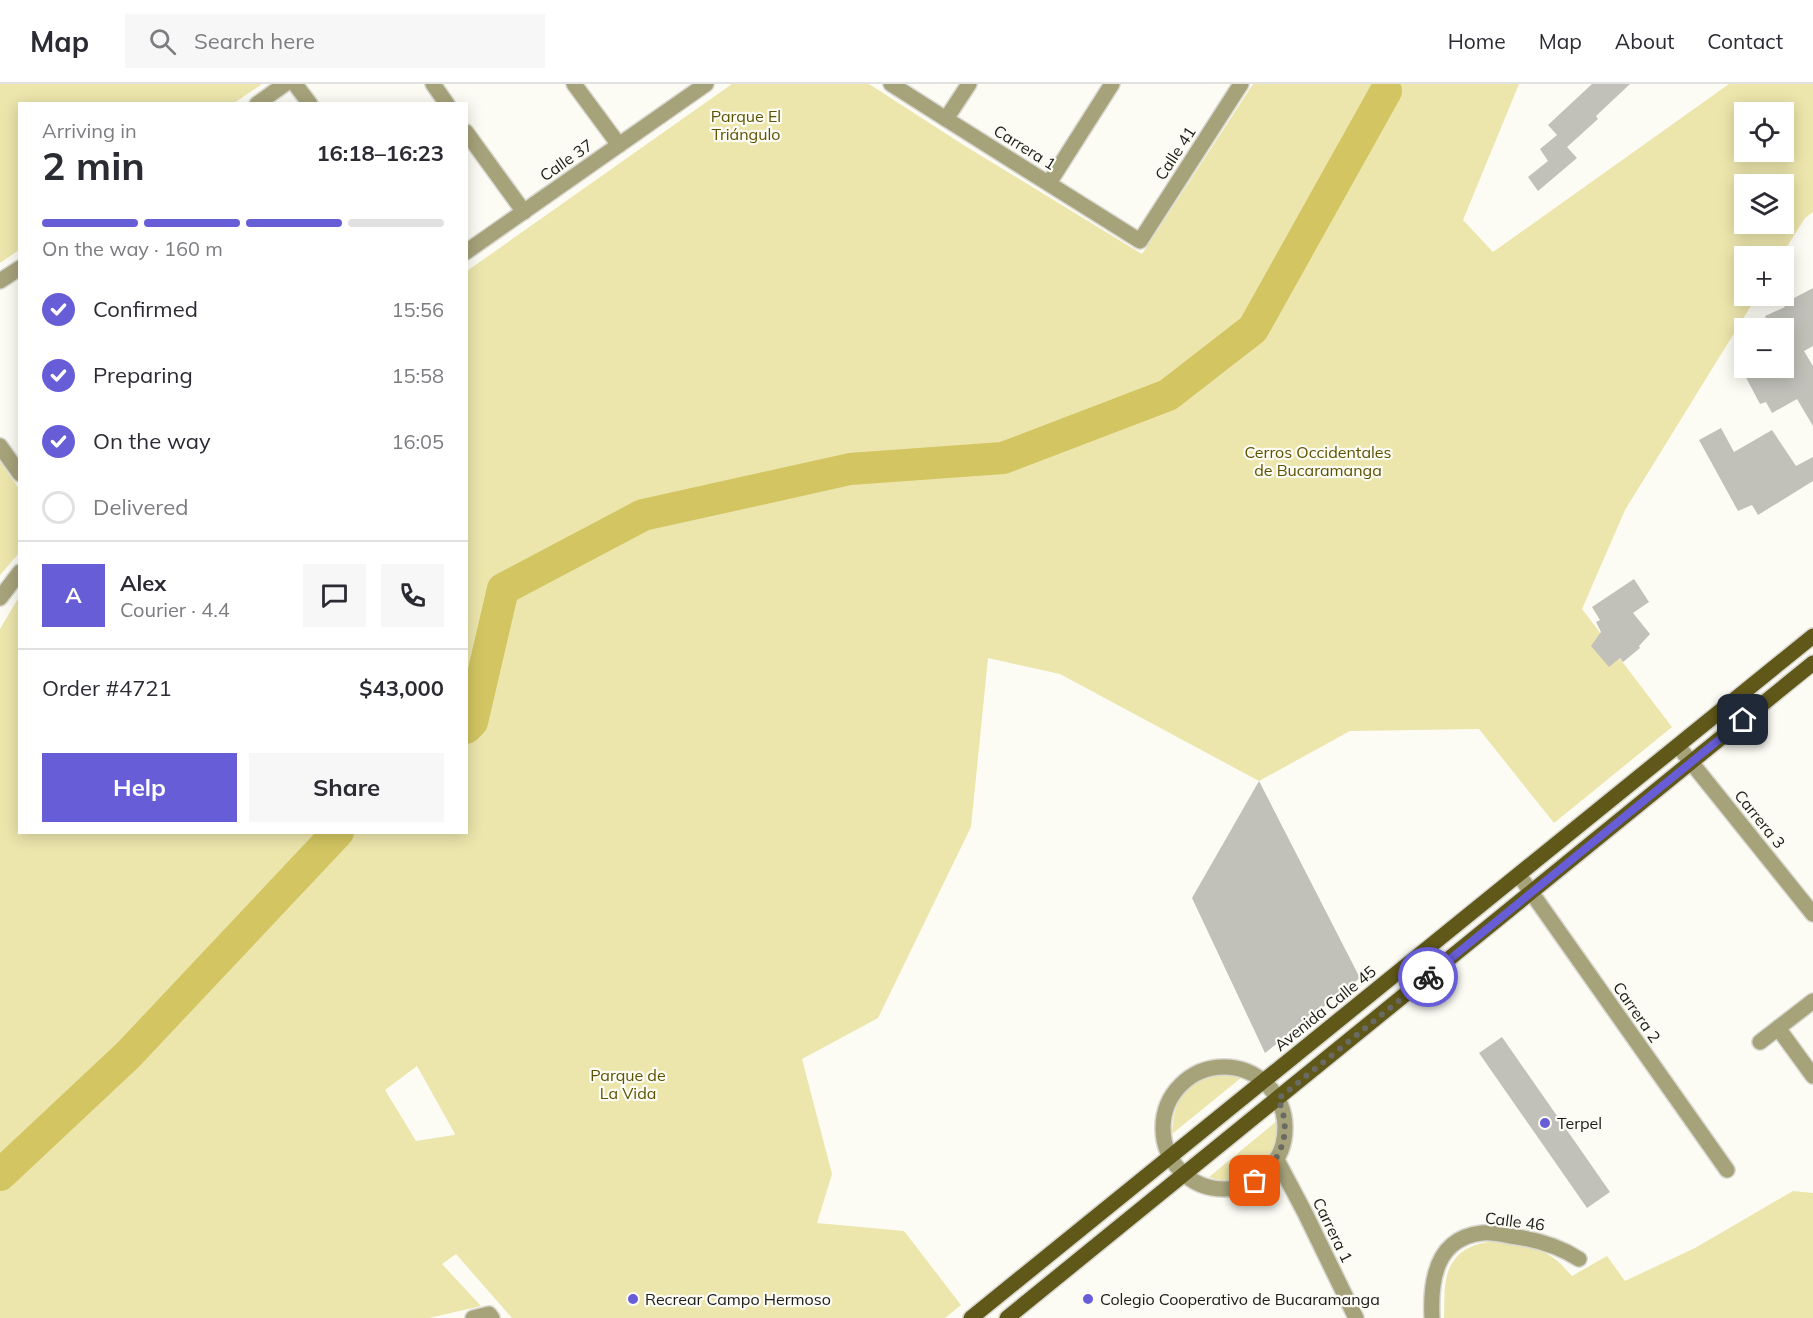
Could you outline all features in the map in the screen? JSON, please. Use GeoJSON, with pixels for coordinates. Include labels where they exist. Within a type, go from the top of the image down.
{"type":"FeatureCollection","features":[{"type":"Feature","properties":{"kind":"main road","name":"Avenida Calle 45"},"geometry":{"type":"LineString","coordinates":[[971,1318],[1813,636]]}},
{"type":"Feature","properties":{"kind":"main road"},"geometry":{"type":"LineString","coordinates":[[1007,1318],[1813,663]]}},
{"type":"Feature","properties":{"kind":"street"},"geometry":{"type":"LineString","coordinates":[[260,102],[285,84]]}},
{"type":"Feature","properties":{"kind":"street"},"geometry":{"type":"LineString","coordinates":[[295,84],[308,102]]}},
{"type":"Feature","properties":{"kind":"street"},"geometry":{"type":"LineString","coordinates":[[433,84],[446,102]]}},
{"type":"Feature","properties":{"kind":"street"},"geometry":{"type":"LineString","coordinates":[[574,84],[619,145]]}},
{"type":"Feature","properties":{"kind":"street","name":"Calle 37"},"geometry":{"type":"LineString","coordinates":[[686,98],[694,84]]}},
{"type":"Feature","properties":{"kind":"street","name":"Calle 37"},"geometry":{"type":"LineString","coordinates":[[468,251],[706,84]]}},
{"type":"Feature","properties":{"kind":"street","name":"Carrera 1"},"geometry":{"type":"LineString","coordinates":[[891,84],[1140,241]]}},
{"type":"Feature","properties":{"kind":"street"},"geometry":{"type":"LineString","coordinates":[[946,119],[969,84]]}},
{"type":"Feature","properties":{"kind":"street"},"geometry":{"type":"LineString","coordinates":[[1049,183],[1112,84]]}},
{"type":"Feature","properties":{"kind":"street","name":"Calle 41"},"geometry":{"type":"LineString","coordinates":[[1140,241],[1240,84]]}},
{"type":"Feature","properties":{"kind":"street"},"geometry":{"type":"LineString","coordinates":[[468,135],[524,212]]}},
{"type":"Feature","properties":{"kind":"street"},"geometry":{"type":"LineString","coordinates":[[0,281],[18,272]]}},
{"type":"Feature","properties":{"kind":"street"},"geometry":{"type":"LineString","coordinates":[[0,446],[18,471]]}},
{"type":"Feature","properties":{"kind":"street"},"geometry":{"type":"LineString","coordinates":[[0,598],[18,575]]}},
{"type":"Feature","properties":{"kind":"street","name":"Carrera 3"},"geometry":{"type":"LineString","coordinates":[[1678,746],[1813,914]]}},
{"type":"Feature","properties":{"kind":"street","name":"Carrera 2"},"geometry":{"type":"LineString","coordinates":[[1519,875],[1727,1170]]}},
{"type":"Feature","properties":{"kind":"street"},"geometry":{"type":"LineString","coordinates":[[1760,1042],[1813,1001]]}},
{"type":"Feature","properties":{"kind":"street"},"geometry":{"type":"LineString","coordinates":[[1778,1028],[1813,1076]]}},
{"type":"Feature","properties":{"kind":"street"},"geometry":{"type":"LineString","coordinates":[[1223,1067],[1237,1069],[1252,1074],[1263,1082],[1278,1099],[1283,1111],[1285,1128],[1283,1144],[1276,1160],[1267,1172],[1255,1181],[1225,1190],[1209,1188],[1184,1175],[1170,1157],[1162,1129],[1165,1112],[1171,1096],[1194,1075],[1223,1067]]}},
{"type":"Feature","properties":{"kind":"street","name":"Carrera 1"},"geometry":{"type":"LineString","coordinates":[[1276,1160],[1305,1213],[1356,1318]]}},
{"type":"Feature","properties":{"kind":"street","name":"Calle 46"},"geometry":{"type":"LineString","coordinates":[[1432,1318],[1432,1289],[1435,1271],[1445,1252],[1470,1235],[1484,1233],[1543,1241],[1562,1248],[1579,1259]]}},
{"type":"Feature","properties":{"kind":"street"},"geometry":{"type":"LineString","coordinates":[[473,1318],[490,1316]]}},
{"type":"Feature","properties":{"kind":"green space"},"geometry":{"type":"Polygon","coordinates":[[[0,84],[262,84],[235,102],[18,102],[18,251],[0,263],[0,84]]]}},
{"type":"Feature","properties":{"kind":"green space","name":"Cerros Occidentales de Bucaramanga"},"geometry":{"type":"Polygon","coordinates":[[[732,84],[869,84],[965,146],[1142,254],[1253,84],[1519,84],[1463,220],[1493,252],[1729,84],[1813,84],[1813,212],[1805,218],[1787,246],[1734,246],[1734,306],[1751,306],[1743,318],[1734,318],[1734,333],[1625,510],[1582,609],[1672,727],[1554,823],[1479,729],[1350,731],[1259,781],[1060,674],[988,658],[971,827],[878,1018],[802,1059],[832,1174],[817,1223],[904,1231],[961,1305],[945,1318],[512,1318],[456,1254],[442,1264],[481,1306],[429,1318],[0,1318],[0,629],[18,599],[18,834],[468,834],[468,270],[732,84]],[[417,1066],[385,1090],[416,1141],[455,1134],[417,1066]]]}},
{"type":"Feature","properties":{"kind":"green space"},"geometry":{"type":"Polygon","coordinates":[[[0,461],[18,488],[18,554],[0,575],[0,461]]]}},
{"type":"Feature","properties":{"kind":"green space"},"geometry":{"type":"Polygon","coordinates":[[[1219,1073],[1230,1073],[1242,1077],[1172,1134],[1175,1111],[1183,1093],[1197,1081],[1219,1073]]]}},
{"type":"Feature","properties":{"kind":"green space"},"geometry":{"type":"Polygon","coordinates":[[[1278,1120],[1274,1147],[1268,1159],[1259,1168],[1248,1176],[1236,1180],[1209,1177],[1278,1120]]]}},
{"type":"Feature","properties":{"kind":"green space"},"geometry":{"type":"Polygon","coordinates":[[[1793,1191],[1813,1193],[1813,1318],[1444,1318],[1446,1277],[1456,1259],[1466,1249],[1494,1242],[1525,1245],[1552,1257],[1572,1276],[1607,1256],[1625,1281],[1695,1248],[1793,1191]]]}},
{"type":"Feature","properties":{"kind":"building"},"geometry":{"type":"Polygon","coordinates":[[[1592,84],[1630,84],[1596,116],[1598,119],[1567,147],[1577,158],[1538,191],[1528,177],[1548,161],[1540,149],[1557,135],[1548,125],[1592,84]]]}},
{"type":"Feature","properties":{"kind":"building"},"geometry":{"type":"Polygon","coordinates":[[[1813,288],[1813,346],[1804,351],[1813,366],[1813,426],[1797,399],[1772,413],[1766,402],[1760,404],[1746,378],[1794,378],[1794,318],[1766,318],[1765,316],[1784,306],[1794,306],[1794,298],[1813,288]]]}},
{"type":"Feature","properties":{"kind":"building"},"geometry":{"type":"Polygon","coordinates":[[[1721,428],[1734,452],[1772,430],[1796,466],[1813,457],[1813,481],[1758,515],[1752,505],[1738,511],[1699,440],[1721,428]]]}},
{"type":"Feature","properties":{"kind":"building"},"geometry":{"type":"Polygon","coordinates":[[[1634,579],[1649,602],[1633,613],[1650,634],[1639,646],[1640,648],[1623,662],[1620,658],[1609,667],[1591,646],[1601,632],[1596,622],[1600,620],[1592,607],[1634,579]]]}},
{"type":"Feature","properties":{"kind":"building"},"geometry":{"type":"Polygon","coordinates":[[[1259,781],[1360,978],[1265,1053],[1192,898],[1259,781]]]}},
{"type":"Feature","properties":{"kind":"building","name":"Terpel"},"geometry":{"type":"Polygon","coordinates":[[[1502,1037],[1610,1192],[1587,1208],[1479,1053],[1502,1037]]]}},
{"type":"Feature","properties":{"kind":"waterway"},"geometry":{"type":"LineString","coordinates":[[468,726],[472,722],[503,589],[643,515],[850,469],[1003,458],[1168,395],[1253,329],[1386,91]]}},
{"type":"Feature","properties":{"kind":"waterway"},"geometry":{"type":"LineString","coordinates":[[0,1175],[128,1055],[336,834]]}},
{"type":"Feature","properties":{"kind":"way so far"},"geometry":{"type":"LineString","coordinates":[[1255,1181],[1267,1172],[1276,1160],[1283,1144],[1285,1128],[1283,1111],[1278,1099],[1428,977]]}},
{"type":"Feature","properties":{"kind":"place","name":"Terpel"},"geometry":{"type":"Point","coordinates":[1545,1123]}},
{"type":"Feature","properties":{"kind":"place","name":"Recrear Campo Hermoso"},"geometry":{"type":"Point","coordinates":[633,1299]}},
{"type":"Feature","properties":{"kind":"place","name":"Colegio Cooperativo de Bucaramanga"},"geometry":{"type":"Point","coordinates":[1088,1299]}},
{"type":"Feature","properties":{"kind":"route"},"geometry":{"type":"LineString","coordinates":[[1428,977],[1743,720]]}},
{"type":"Feature","properties":{"kind":"park label","name":"Parque El Triángulo"},"geometry":{"type":"Point","coordinates":[746,125]}},
{"type":"Feature","properties":{"kind":"park label","name":"Parque de La Vida"},"geometry":{"type":"Point","coordinates":[628,1084]}}]}
